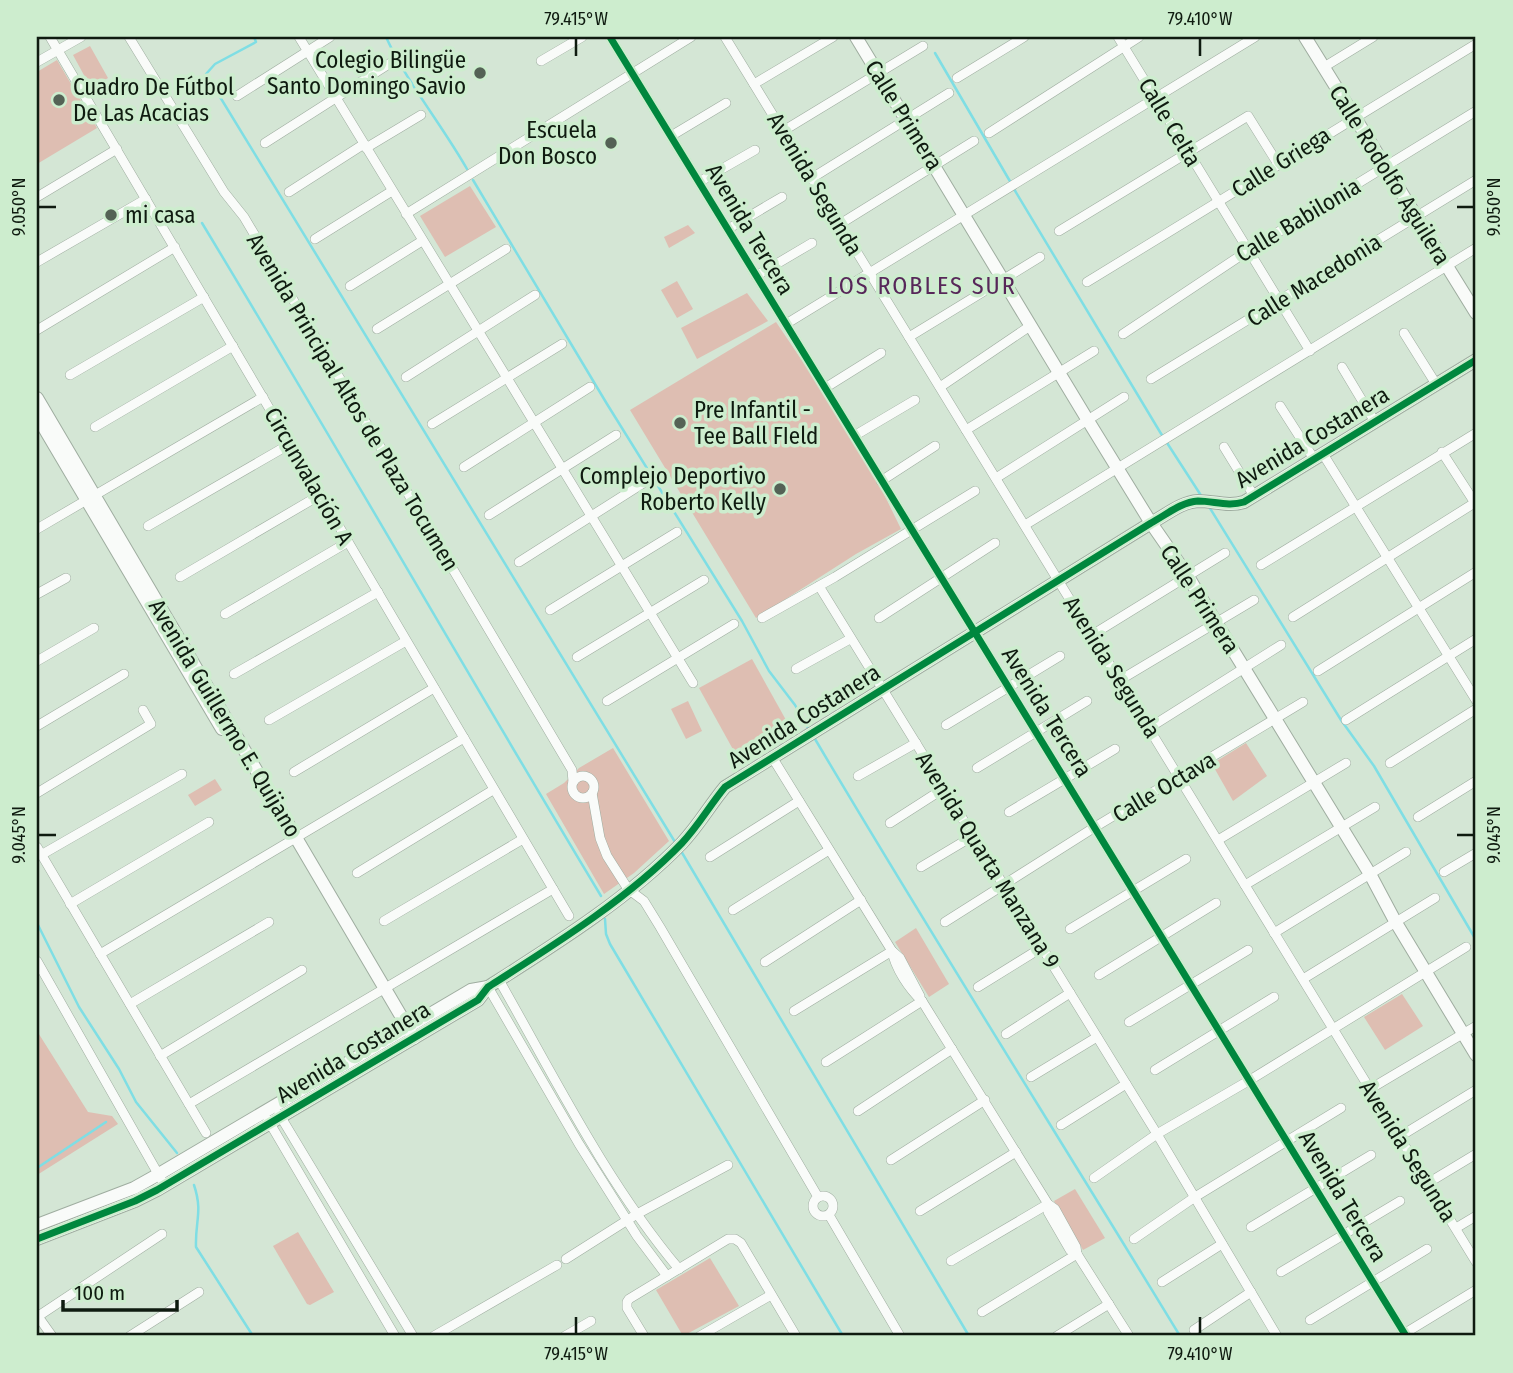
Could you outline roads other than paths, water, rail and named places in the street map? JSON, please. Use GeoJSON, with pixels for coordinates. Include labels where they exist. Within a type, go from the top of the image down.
{"type":"FeatureCollection","features":[{"type":"Feature","properties":{"kind":"street","name":"Circunvalación A"},"geometry":{"type":"LineString","coordinates":[[50,37],[569,916]]}},
{"type":"Feature","properties":{"kind":"street"},"geometry":{"type":"LineString","coordinates":[[37,62],[81,37]]}},
{"type":"Feature","properties":{"kind":"street","name":"Avenida Principal Altos de Plaza Tocumen"},"geometry":{"type":"LineString","coordinates":[[129,37],[224,192],[244,217],[578,779]]}},
{"type":"Feature","properties":{"kind":"street"},"geometry":{"type":"LineString","coordinates":[[299,37],[693,682]]}},
{"type":"Feature","properties":{"kind":"street"},"geometry":{"type":"LineString","coordinates":[[237,96],[330,37]]}},
{"type":"Feature","properties":{"kind":"street"},"geometry":{"type":"LineString","coordinates":[[541,61],[582,37]]}},
{"type":"Feature","properties":{"kind":"street","name":"Avenida Tercera"},"geometry":{"type":"LineString","coordinates":[[610,37],[1220,1030],[1404,1335]]}},
{"type":"Feature","properties":{"kind":"street"},"geometry":{"type":"LineString","coordinates":[[406,214],[691,37]]}},
{"type":"Feature","properties":{"kind":"street","name":"Avenida Segunda"},"geometry":{"type":"LineString","coordinates":[[725,37],[1476,1262]]}},
{"type":"Feature","properties":{"kind":"street"},"geometry":{"type":"LineString","coordinates":[[754,84],[833,37]]}},
{"type":"Feature","properties":{"kind":"street","name":"Calle Primera"},"geometry":{"type":"LineString","coordinates":[[856,37],[1058,372],[1314,781],[1476,1055]]}},
{"type":"Feature","properties":{"kind":"street"},"geometry":{"type":"LineString","coordinates":[[957,78],[1024,37]]}},
{"type":"Feature","properties":{"kind":"street","name":"Calle Celta"},"geometry":{"type":"LineString","coordinates":[[1118,37],[1310,351]]}},
{"type":"Feature","properties":{"kind":"street"},"geometry":{"type":"LineString","coordinates":[[989,133],[1139,37]]}},
{"type":"Feature","properties":{"kind":"street"},"geometry":{"type":"LineString","coordinates":[[786,324],[1255,37]]}},
{"type":"Feature","properties":{"kind":"street","name":"Calle Rodolfo Aguilera"},"geometry":{"type":"LineString","coordinates":[[1305,37],[1476,313]]}},
{"type":"Feature","properties":{"kind":"street"},"geometry":{"type":"LineString","coordinates":[[1324,67],[1373,37]]}},
{"type":"Feature","properties":{"kind":"street","name":"Calle Griega"},"geometry":{"type":"LineString","coordinates":[[1087,282],[1476,44]]}},
{"type":"Feature","properties":{"kind":"street"},"geometry":{"type":"LineString","coordinates":[[783,131],[923,46]]}},
{"type":"Feature","properties":{"kind":"street"},"geometry":{"type":"LineString","coordinates":[[265,143],[392,62]]}},
{"type":"Feature","properties":{"kind":"street"},"geometry":{"type":"LineString","coordinates":[[812,178],[949,93]]}},
{"type":"Feature","properties":{"kind":"street"},"geometry":{"type":"LineString","coordinates":[[671,136],[726,103]]}},
{"type":"Feature","properties":{"kind":"street","name":"Calle Babilonia"},"geometry":{"type":"LineString","coordinates":[[1123,334],[1249,250],[1476,111]]}},
{"type":"Feature","properties":{"kind":"street"},"geometry":{"type":"LineString","coordinates":[[289,192],[421,115]]}},
{"type":"Feature","properties":{"kind":"street"},"geometry":{"type":"LineString","coordinates":[[1059,231],[1248,116],[1278,164]]}},
{"type":"Feature","properties":{"kind":"street"},"geometry":{"type":"LineString","coordinates":[[840,223],[974,141]]}},
{"type":"Feature","properties":{"kind":"street"},"geometry":{"type":"LineString","coordinates":[[37,197],[117,149]]}},
{"type":"Feature","properties":{"kind":"street"},"geometry":{"type":"LineString","coordinates":[[699,182],[755,150]]}},
{"type":"Feature","properties":{"kind":"street","name":"Calle Macedonia"},"geometry":{"type":"LineString","coordinates":[[1151,379],[1476,180]]}},
{"type":"Feature","properties":{"kind":"street"},"geometry":{"type":"LineString","coordinates":[[315,240],[392,191]]}},
{"type":"Feature","properties":{"kind":"street"},"geometry":{"type":"LineString","coordinates":[[728,229],[782,197]]}},
{"type":"Feature","properties":{"kind":"street"},"geometry":{"type":"LineString","coordinates":[[37,262],[146,199]]}},
{"type":"Feature","properties":{"kind":"street"},"geometry":{"type":"LineString","coordinates":[[350,286],[422,241]]}},
{"type":"Feature","properties":{"kind":"street"},"geometry":{"type":"LineString","coordinates":[[756,276],[812,243]]}},
{"type":"Feature","properties":{"kind":"street"},"geometry":{"type":"LineString","coordinates":[[37,330],[174,247]]}},
{"type":"Feature","properties":{"kind":"street"},"geometry":{"type":"LineString","coordinates":[[1025,525],[1476,248]]}},
{"type":"Feature","properties":{"kind":"street"},"geometry":{"type":"LineString","coordinates":[[377,329],[506,249]]}},
{"type":"Feature","properties":{"kind":"street"},"geometry":{"type":"LineString","coordinates":[[909,337],[1040,257]]}},
{"type":"Feature","properties":{"kind":"street"},"geometry":{"type":"LineString","coordinates":[[406,377],[535,295]]}},
{"type":"Feature","properties":{"kind":"street"},"geometry":{"type":"LineString","coordinates":[[70,375],[204,297]]}},
{"type":"Feature","properties":{"kind":"street"},"geometry":{"type":"LineString","coordinates":[[940,387],[1030,326]]}},
{"type":"Feature","properties":{"kind":"street"},"geometry":{"type":"LineString","coordinates":[[1404,333],[1436,384]]}},
{"type":"Feature","properties":{"kind":"street"},"geometry":{"type":"LineString","coordinates":[[432,424],[562,344]]}},
{"type":"Feature","properties":{"kind":"street"},"geometry":{"type":"LineString","coordinates":[[95,427],[233,346]]}},
{"type":"Feature","properties":{"kind":"street"},"geometry":{"type":"LineString","coordinates":[[966,430],[1094,351]]}},
{"type":"Feature","properties":{"kind":"street"},"geometry":{"type":"LineString","coordinates":[[825,388],[881,353]]}},
{"type":"Feature","properties":{"kind":"street","name":"Avenida Costanera"},"geometry":{"type":"LineString","coordinates":[[37,1239],[135,1201],[162,1180],[407,1035],[478,1000],[493,984],[557,942],[628,889],[678,846],[703,819],[725,788],[1151,523],[1185,503],[1235,505],[1254,496],[1476,360]]}},
{"type":"Feature","properties":{"kind":"street"},"geometry":{"type":"LineString","coordinates":[[1342,367],[1375,422]]}},
{"type":"Feature","properties":{"kind":"street"},"geometry":{"type":"LineString","coordinates":[[464,467],[590,387]]}},
{"type":"Feature","properties":{"kind":"street"},"geometry":{"type":"LineString","coordinates":[[37,529],[262,397]]}},
{"type":"Feature","properties":{"kind":"street"},"geometry":{"type":"LineString","coordinates":[[996,478],[1124,397]]}},
{"type":"Feature","properties":{"kind":"street","name":"Avenida Guillermo E. Quijano"},"geometry":{"type":"LineString","coordinates":[[37,398],[90,498]]}},
{"type":"Feature","properties":{"kind":"street"},"geometry":{"type":"LineString","coordinates":[[854,436],[915,400]]}},
{"type":"Feature","properties":{"kind":"street"},"geometry":{"type":"LineString","coordinates":[[1280,406],[1355,506],[1476,700]]}},
{"type":"Feature","properties":{"kind":"street","name":"Avenida Guillermo E. Quijano"},"geometry":{"type":"LineString","coordinates":[[37,416],[90,498],[407,1035]]}},
{"type":"Feature","properties":{"kind":"street"},"geometry":{"type":"LineString","coordinates":[[1261,565],[1476,433]]}},
{"type":"Feature","properties":{"kind":"street"},"geometry":{"type":"LineString","coordinates":[[489,514],[615,435]]}},
{"type":"Feature","properties":{"kind":"street"},"geometry":{"type":"LineString","coordinates":[[148,526],[290,444]]}},
{"type":"Feature","properties":{"kind":"street"},"geometry":{"type":"LineString","coordinates":[[881,481],[935,446]]}},
{"type":"Feature","properties":{"kind":"street"},"geometry":{"type":"LineString","coordinates":[[1224,447],[1254,496]]}},
{"type":"Feature","properties":{"kind":"street"},"geometry":{"type":"LineString","coordinates":[[1293,617],[1476,502],[1442,452]]}},
{"type":"Feature","properties":{"kind":"street"},"geometry":{"type":"LineString","coordinates":[[519,562],[645,482]]}},
{"type":"Feature","properties":{"kind":"street"},"geometry":{"type":"LineString","coordinates":[[762,618],[975,491]]}},
{"type":"Feature","properties":{"kind":"street"},"geometry":{"type":"LineString","coordinates":[[180,577],[320,495]]}},
{"type":"Feature","properties":{"kind":"street"},"geometry":{"type":"LineString","coordinates":[[551,610],[677,532]]}},
{"type":"Feature","properties":{"kind":"street"},"geometry":{"type":"LineString","coordinates":[[225,614],[348,542]]}},
{"type":"Feature","properties":{"kind":"street"},"geometry":{"type":"LineString","coordinates":[[880,618],[995,543]]}},
{"type":"Feature","properties":{"kind":"street"},"geometry":{"type":"LineString","coordinates":[[1092,635],[1226,553]]}},
{"type":"Feature","properties":{"kind":"street"},"geometry":{"type":"LineString","coordinates":[[1318,671],[1476,572]]}},
{"type":"Feature","properties":{"kind":"street"},"geometry":{"type":"LineString","coordinates":[[37,594],[66,578]]}},
{"type":"Feature","properties":{"kind":"street"},"geometry":{"type":"LineString","coordinates":[[577,657],[704,580]]}},
{"type":"Feature","properties":{"kind":"street","name":"Avenida Quarta Manzana 9"},"geometry":{"type":"LineString","coordinates":[[819,586],[1157,1134],[1277,1336]]}},
{"type":"Feature","properties":{"kind":"street"},"geometry":{"type":"LineString","coordinates":[[234,674],[378,592]]}},
{"type":"Feature","properties":{"kind":"street"},"geometry":{"type":"LineString","coordinates":[[1120,680],[1254,600]]}},
{"type":"Feature","properties":{"kind":"street"},"geometry":{"type":"LineString","coordinates":[[607,701],[734,624]]}},
{"type":"Feature","properties":{"kind":"street"},"geometry":{"type":"LineString","coordinates":[[37,661],[94,628]]}},
{"type":"Feature","properties":{"kind":"street"},"geometry":{"type":"LineString","coordinates":[[796,669],[850,639]]}},
{"type":"Feature","properties":{"kind":"street"},"geometry":{"type":"LineString","coordinates":[[1346,720],[1476,639]]}},
{"type":"Feature","properties":{"kind":"street"},"geometry":{"type":"LineString","coordinates":[[269,720],[406,641]]}},
{"type":"Feature","properties":{"kind":"street"},"geometry":{"type":"LineString","coordinates":[[1149,728],[1281,645]]}},
{"type":"Feature","properties":{"kind":"street"},"geometry":{"type":"LineString","coordinates":[[946,725],[1060,656]]}},
{"type":"Feature","properties":{"kind":"street"},"geometry":{"type":"LineString","coordinates":[[37,726],[124,674]]}},
{"type":"Feature","properties":{"kind":"street"},"geometry":{"type":"LineString","coordinates":[[294,772],[434,688]]}},
{"type":"Feature","properties":{"kind":"street"},"geometry":{"type":"LineString","coordinates":[[977,768],[1087,701]]}},
{"type":"Feature","properties":{"kind":"street","name":"Calle Octava"},"geometry":{"type":"LineString","coordinates":[[945,922],[1095,827],[1303,702]]}},
{"type":"Feature","properties":{"kind":"street"},"geometry":{"type":"LineString","coordinates":[[1390,763],[1476,709]]}},
{"type":"Feature","properties":{"kind":"street"},"geometry":{"type":"LineString","coordinates":[[37,793],[151,723],[143,710]]}},
{"type":"Feature","properties":{"kind":"street"},"geometry":{"type":"LineString","coordinates":[[100,954],[464,738]]}},
{"type":"Feature","properties":{"kind":"street"},"geometry":{"type":"LineString","coordinates":[[858,776],[916,743]]}},
{"type":"Feature","properties":{"kind":"street"},"geometry":{"type":"LineString","coordinates":[[1009,812],[1115,749]]}},
{"type":"Feature","properties":{"kind":"street"},"geometry":{"type":"LineString","coordinates":[[772,757],[892,951],[900,958],[919,990],[922,1001],[1048,1204],[1048,1212],[1070,1250],[1077,1254],[1129,1336]]}},
{"type":"Feature","properties":{"kind":"street"},"geometry":{"type":"LineString","coordinates":[[1218,840],[1346,763]]}},
{"type":"Feature","properties":{"kind":"street"},"geometry":{"type":"LineString","coordinates":[[182,774],[39,851],[206,1133]]}},
{"type":"Feature","properties":{"kind":"street"},"geometry":{"type":"LineString","coordinates":[[590,798],[576,795],[572,789],[578,779],[589,778],[593,783],[590,798],[603,848],[628,889],[643,901],[660,927],[818,1197]]}},
{"type":"Feature","properties":{"kind":"street"},"geometry":{"type":"LineString","coordinates":[[1418,817],[1476,781]]}},
{"type":"Feature","properties":{"kind":"street"},"geometry":{"type":"LineString","coordinates":[[890,823],[943,789]]}},
{"type":"Feature","properties":{"kind":"street"},"geometry":{"type":"LineString","coordinates":[[356,873],[493,790]]}},
{"type":"Feature","properties":{"kind":"street"},"geometry":{"type":"LineString","coordinates":[[710,857],[799,800]]}},
{"type":"Feature","properties":{"kind":"street"},"geometry":{"type":"LineString","coordinates":[[1245,886],[1375,807]]}},
{"type":"Feature","properties":{"kind":"street"},"geometry":{"type":"LineString","coordinates":[[71,904],[209,822]]}},
{"type":"Feature","properties":{"kind":"street"},"geometry":{"type":"LineString","coordinates":[[921,867],[973,836]]}},
{"type":"Feature","properties":{"kind":"street"},"geometry":{"type":"LineString","coordinates":[[384,921],[523,839]]}},
{"type":"Feature","properties":{"kind":"street"},"geometry":{"type":"LineString","coordinates":[[733,911],[829,850]]}},
{"type":"Feature","properties":{"kind":"street"},"geometry":{"type":"LineString","coordinates":[[1274,933],[1406,852]]}},
{"type":"Feature","properties":{"kind":"street"},"geometry":{"type":"LineString","coordinates":[[1444,872],[1476,853]]}},
{"type":"Feature","properties":{"kind":"street"},"geometry":{"type":"LineString","coordinates":[[1070,929],[1186,859]]}},
{"type":"Feature","properties":{"kind":"street"},"geometry":{"type":"LineString","coordinates":[[189,1104],[553,890]]}},
{"type":"Feature","properties":{"kind":"street"},"geometry":{"type":"LineString","coordinates":[[1303,979],[1435,898]]}},
{"type":"Feature","properties":{"kind":"street"},"geometry":{"type":"LineString","coordinates":[[765,962],[861,900]]}},
{"type":"Feature","properties":{"kind":"street"},"geometry":{"type":"LineString","coordinates":[[1099,975],[1216,903]]}},
{"type":"Feature","properties":{"kind":"street"},"geometry":{"type":"LineString","coordinates":[[130,1004],[269,922]]}},
{"type":"Feature","properties":{"kind":"street"},"geometry":{"type":"LineString","coordinates":[[1094,1178],[1157,1134],[1466,947]]}},
{"type":"Feature","properties":{"kind":"street"},"geometry":{"type":"LineString","coordinates":[[978,987],[1041,948]]}},
{"type":"Feature","properties":{"kind":"street"},"geometry":{"type":"LineString","coordinates":[[1129,1022],[1248,950]]}},
{"type":"Feature","properties":{"kind":"street"},"geometry":{"type":"LineString","coordinates":[[794,1011],[892,951]]}},
{"type":"Feature","properties":{"kind":"street"},"geometry":{"type":"LineString","coordinates":[[37,961],[162,1180]]}},
{"type":"Feature","properties":{"kind":"street"},"geometry":{"type":"LineString","coordinates":[[160,1056],[302,970]]}},
{"type":"Feature","properties":{"kind":"street"},"geometry":{"type":"LineString","coordinates":[[493,984],[637,1214],[679,1269]]}},
{"type":"Feature","properties":{"kind":"street"},"geometry":{"type":"LineString","coordinates":[[493,984],[579,1144],[625,1222],[667,1276]]}},
{"type":"Feature","properties":{"kind":"street"},"geometry":{"type":"LineString","coordinates":[[1006,1034],[1070,993]]}},
{"type":"Feature","properties":{"kind":"street"},"geometry":{"type":"LineString","coordinates":[[1155,1070],[1274,997]]}},
{"type":"Feature","properties":{"kind":"street"},"geometry":{"type":"LineString","coordinates":[[826,1062],[922,1001]]}},
{"type":"Feature","properties":{"kind":"street"},"geometry":{"type":"LineString","coordinates":[[1370,1089],[1476,1026]]}},
{"type":"Feature","properties":{"kind":"street"},"geometry":{"type":"LineString","coordinates":[[1031,1077],[1097,1037]]}},
{"type":"Feature","properties":{"kind":"street"},"geometry":{"type":"LineString","coordinates":[[858,1111],[952,1049]]}},
{"type":"Feature","properties":{"kind":"street"},"geometry":{"type":"LineString","coordinates":[[1061,1125],[1126,1084]]}},
{"type":"Feature","properties":{"kind":"street"},"geometry":{"type":"LineString","coordinates":[[1399,1137],[1476,1090]]}},
{"type":"Feature","properties":{"kind":"street"},"geometry":{"type":"LineString","coordinates":[[891,1160],[985,1100]]}},
{"type":"Feature","properties":{"kind":"street"},"geometry":{"type":"LineString","coordinates":[[1133,1239],[1341,1108]]}},
{"type":"Feature","properties":{"kind":"street"},"geometry":{"type":"LineString","coordinates":[[272,1115],[413,1336]]}},
{"type":"Feature","properties":{"kind":"street"},"geometry":{"type":"LineString","coordinates":[[272,1115],[346,1253],[398,1336]]}},
{"type":"Feature","properties":{"kind":"street"},"geometry":{"type":"LineString","coordinates":[[579,1144],[589,1138]]}},
{"type":"Feature","properties":{"kind":"street"},"geometry":{"type":"LineString","coordinates":[[920,1211],[1016,1152]]}},
{"type":"Feature","properties":{"kind":"street"},"geometry":{"type":"LineString","coordinates":[[1428,1183],[1476,1154]]}},
{"type":"Feature","properties":{"kind":"street"},"geometry":{"type":"LineString","coordinates":[[1251,1227],[1371,1155]]}},
{"type":"Feature","properties":{"kind":"street"},"geometry":{"type":"LineString","coordinates":[[566,1259],[637,1214],[728,1165]]}},
{"type":"Feature","properties":{"kind":"street","name":"Avenida Costanera"},"geometry":{"type":"LineString","coordinates":[[37,1225],[162,1180]]}},
{"type":"Feature","properties":{"kind":"street"},"geometry":{"type":"LineString","coordinates":[[825,1196],[832,1201],[833,1210],[829,1215],[819,1216],[814,1212],[812,1205],[818,1197],[825,1196]]}},
{"type":"Feature","properties":{"kind":"street"},"geometry":{"type":"LineString","coordinates":[[1281,1272],[1401,1201]]}},
{"type":"Feature","properties":{"kind":"street"},"geometry":{"type":"LineString","coordinates":[[951,1261],[1048,1204]]}},
{"type":"Feature","properties":{"kind":"street"},"geometry":{"type":"LineString","coordinates":[[829,1215],[900,1336]]}},
{"type":"Feature","properties":{"kind":"street"},"geometry":{"type":"LineString","coordinates":[[1456,1228],[1476,1216]]}},
{"type":"Feature","properties":{"kind":"street"},"geometry":{"type":"LineString","coordinates":[[52,1336],[37,1316],[162,1234]]}},
{"type":"Feature","properties":{"kind":"street"},"geometry":{"type":"LineString","coordinates":[[644,1336],[626,1302],[729,1239],[741,1243],[796,1336]]}},
{"type":"Feature","properties":{"kind":"street"},"geometry":{"type":"LineString","coordinates":[[346,1253],[356,1243]]}},
{"type":"Feature","properties":{"kind":"street"},"geometry":{"type":"LineString","coordinates":[[1162,1282],[1222,1244]]}},
{"type":"Feature","properties":{"kind":"street"},"geometry":{"type":"LineString","coordinates":[[1310,1320],[1427,1249]]}},
{"type":"Feature","properties":{"kind":"street"},"geometry":{"type":"LineString","coordinates":[[982,1312],[1077,1254]]}},
{"type":"Feature","properties":{"kind":"street"},"geometry":{"type":"LineString","coordinates":[[434,1336],[557,1265]]}},
{"type":"Feature","properties":{"kind":"street"},"geometry":{"type":"LineString","coordinates":[[364,1283],[377,1276]]}},
{"type":"Feature","properties":{"kind":"street"},"geometry":{"type":"LineString","coordinates":[[1404,1335],[1476,1290]]}},
{"type":"Feature","properties":{"kind":"street"},"geometry":{"type":"LineString","coordinates":[[130,1336],[198,1292]]}},
{"type":"Feature","properties":{"kind":"street"},"geometry":{"type":"LineString","coordinates":[[1195,1330],[1251,1292]]}},
{"type":"Feature","properties":{"kind":"street"},"geometry":{"type":"LineString","coordinates":[[700,1336],[771,1295]]}},
{"type":"Feature","properties":{"kind":"street"},"geometry":{"type":"LineString","coordinates":[[1057,1336],[1109,1304]]}},
{"type":"Feature","properties":{"kind":"street"},"geometry":{"type":"LineString","coordinates":[[567,1336],[591,1321]]}},
{"type":"Feature","properties":{"kind":"waterway"},"geometry":{"type":"LineString","coordinates":[[254,37],[256,42],[215,64],[206,74],[675,842]]}},
{"type":"Feature","properties":{"kind":"waterway"},"geometry":{"type":"LineString","coordinates":[[386,37],[467,169]]}},
{"type":"Feature","properties":{"kind":"waterway"},"geometry":{"type":"LineString","coordinates":[[935,53],[1011,183]]}},
{"type":"Feature","properties":{"kind":"waterway"},"geometry":{"type":"LineString","coordinates":[[473,180],[607,404],[742,621],[769,671],[795,705],[808,728]]}},
{"type":"Feature","properties":{"kind":"waterway"},"geometry":{"type":"LineString","coordinates":[[1014,189],[1202,497]]}},
{"type":"Feature","properties":{"kind":"waterway"},"geometry":{"type":"LineString","coordinates":[[202,223],[601,896]]}},
{"type":"Feature","properties":{"kind":"waterway"},"geometry":{"type":"LineString","coordinates":[[1208,505],[1341,720],[1374,766],[1476,940]]}},
{"type":"Feature","properties":{"kind":"waterway"},"geometry":{"type":"LineString","coordinates":[[815,739],[1180,1336]]}},
{"type":"Feature","properties":{"kind":"waterway"},"geometry":{"type":"LineString","coordinates":[[681,851],[969,1336]]}},
{"type":"Feature","properties":{"kind":"waterway"},"geometry":{"type":"LineString","coordinates":[[605,919],[610,944],[843,1336]]}},
{"type":"Feature","properties":{"kind":"waterway"},"geometry":{"type":"LineString","coordinates":[[37,923],[79,1007],[119,1069],[136,1102],[177,1153]]}},
{"type":"Feature","properties":{"kind":"waterway"},"geometry":{"type":"LineString","coordinates":[[37,1168],[106,1122]]}},
{"type":"Feature","properties":{"kind":"waterway"},"geometry":{"type":"LineString","coordinates":[[194,1185],[198,1210],[196,1247],[253,1336]]}},
{"type":"Feature","properties":{"kind":"place","name":"Colegio Bilingüe Santo Domingo Savio"},"geometry":{"type":"Point","coordinates":[480,73]}},
{"type":"Feature","properties":{"kind":"place","name":"Cuadro De Fútbol De Las Acacias"},"geometry":{"type":"Point","coordinates":[59,100]}},
{"type":"Feature","properties":{"kind":"place","name":"Escuela Don Bosco"},"geometry":{"type":"Point","coordinates":[611,143]}},
{"type":"Feature","properties":{"kind":"place","name":"mi casa"},"geometry":{"type":"Point","coordinates":[111,215]}},
{"type":"Feature","properties":{"kind":"place","name":"Pre Infantil - Tee Ball FIeld"},"geometry":{"type":"Point","coordinates":[680,423]}},
{"type":"Feature","properties":{"kind":"place","name":"Complejo Deportivo Roberto Kelly"},"geometry":{"type":"Point","coordinates":[780,489]}},
{"type":"Feature","properties":{"kind":"district","name":"LOS ROBLES SUR"},"geometry":{"type":"Point","coordinates":[922,286]}}]}
